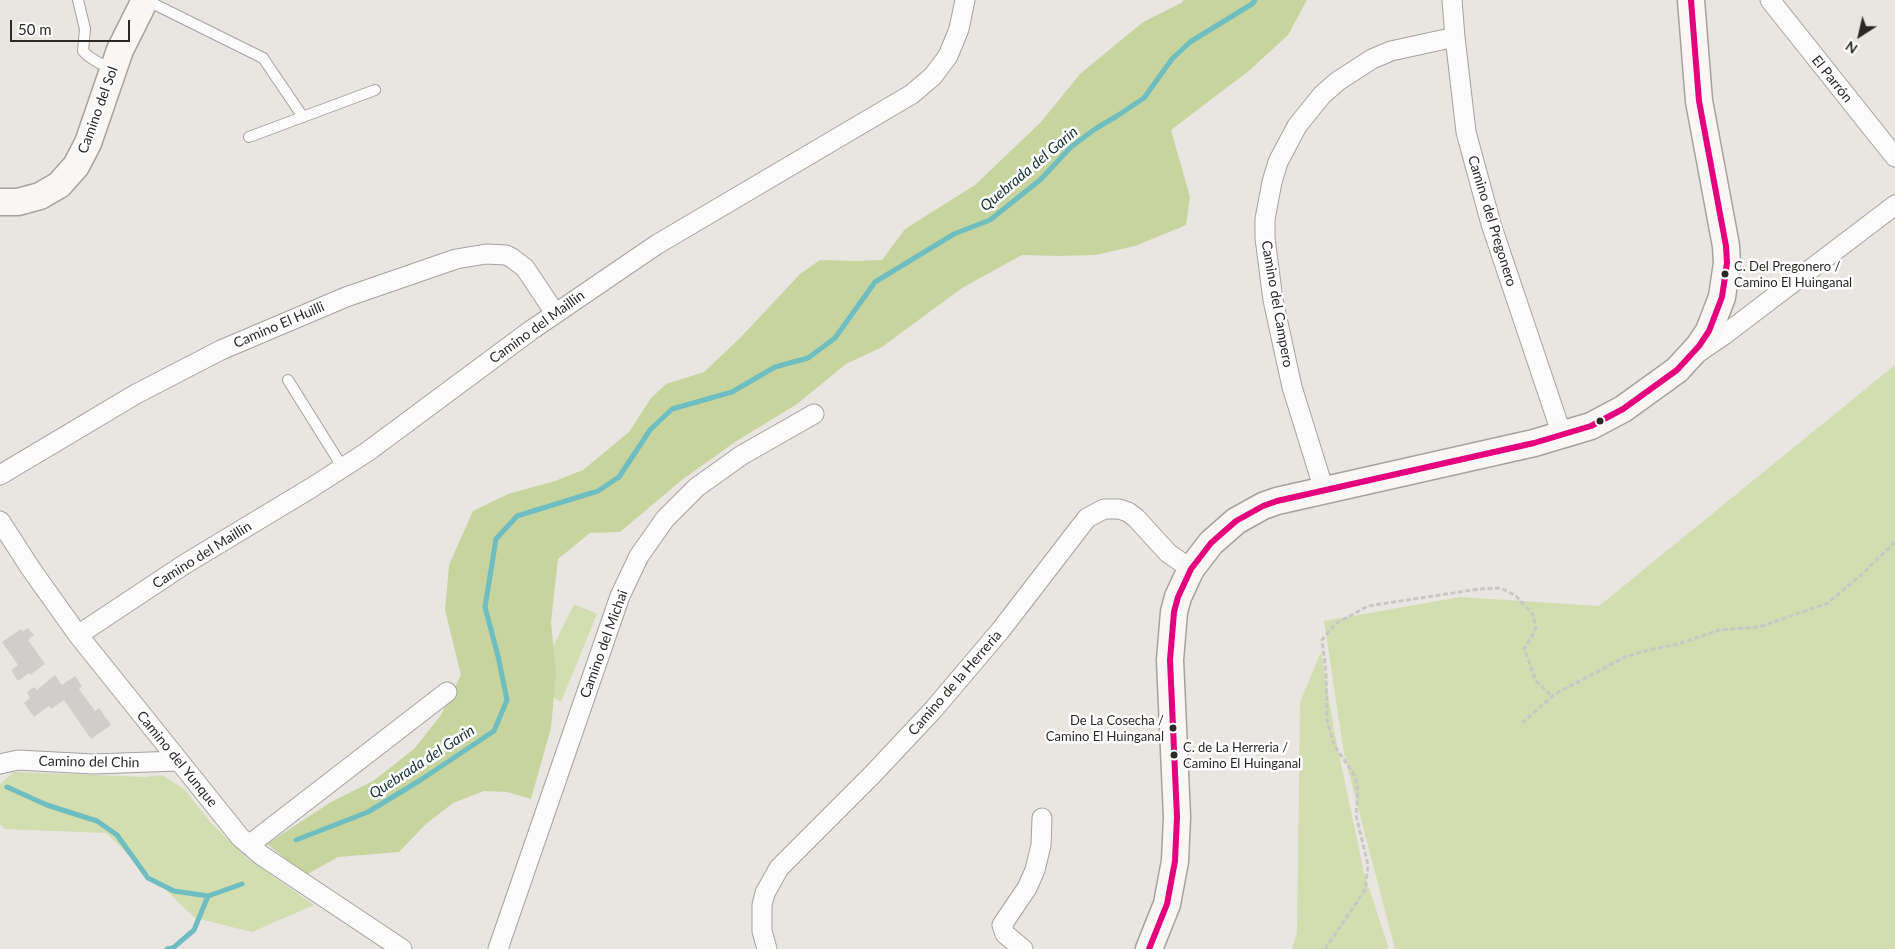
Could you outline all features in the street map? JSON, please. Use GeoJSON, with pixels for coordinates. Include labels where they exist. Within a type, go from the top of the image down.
{"type":"FeatureCollection","features":[{"type":"Feature","properties":{"kind":"street","name":"Camino del Sol"},"geometry":{"type":"LineString","coordinates":[[0,202],[18,202],[40,196],[54,188],[68,176],[83,155],[113,68],[145,0]]}},
{"type":"Feature","properties":{"kind":"street","name":"Camino del Maillin"},"geometry":{"type":"LineString","coordinates":[[78,635],[185,564],[343,468],[391,435],[555,313],[656,245],[912,94],[933,76],[948,56],[959,29],[966,0]]}},
{"type":"Feature","properties":{"kind":"street","name":"Camino del Pregonero"},"geometry":{"type":"LineString","coordinates":[[1452,0],[1466,132],[1491,224],[1562,436]]}},
{"type":"Feature","properties":{"kind":"street"},"geometry":{"type":"LineString","coordinates":[[1687,360],[1699,346],[1717,314],[1724,288],[1727,263],[1726,246],[1699,101],[1691,0]]}},
{"type":"Feature","properties":{"kind":"street","name":"El Parrón"},"geometry":{"type":"LineString","coordinates":[[1770,0],[1895,157]]}},
{"type":"Feature","properties":{"kind":"street","name":"Camino del Campero"},"geometry":{"type":"LineString","coordinates":[[1324,490],[1292,387],[1274,300],[1265,238],[1266,210],[1272,182],[1278,162],[1296,126],[1338,81],[1372,59],[1391,51],[1455,37]]}},
{"type":"Feature","properties":{"kind":"street"},"geometry":{"type":"LineString","coordinates":[[1149,949],[1167,904],[1175,861],[1176,817],[1170,643],[1174,612],[1178,597],[1191,569],[1223,531],[1249,513],[1277,501],[1562,436],[1584,429],[1607,418],[1666,378],[1687,360],[1724,335],[1895,205]]}},
{"type":"Feature","properties":{"kind":"street","name":"Camino El Huilli"},"geometry":{"type":"LineString","coordinates":[[0,475],[136,394],[221,350],[346,297],[456,259],[486,254],[498,254],[512,258],[526,268],[555,313]]}},
{"type":"Feature","properties":{"kind":"street","name":"Camino del Michai"},"geometry":{"type":"LineString","coordinates":[[498,949],[620,596],[639,556],[665,519],[697,487],[742,456],[814,414]]}},
{"type":"Feature","properties":{"kind":"street","name":"Camino de la Herreria"},"geometry":{"type":"LineString","coordinates":[[767,949],[762,931],[762,905],[765,893],[779,868],[872,775],[933,710],[1000,631],[1086,518],[1104,509],[1119,509],[1128,512],[1136,518],[1168,553],[1191,569]]}},
{"type":"Feature","properties":{"kind":"street","name":"Camino del Yunque"},"geometry":{"type":"LineString","coordinates":[[0,521],[31,570],[78,635],[232,827],[250,846],[402,949]]}},
{"type":"Feature","properties":{"kind":"street"},"geometry":{"type":"LineString","coordinates":[[250,846],[447,692]]}},
{"type":"Feature","properties":{"kind":"street","name":"Camino del Chin"},"geometry":{"type":"LineString","coordinates":[[0,764],[18,760],[93,764],[178,761]]}},
{"type":"Feature","properties":{"kind":"street"},"geometry":{"type":"LineString","coordinates":[[1023,949],[1005,934],[1002,926],[1027,888],[1035,870],[1041,844],[1042,818]]}},
{"type":"Feature","properties":{"kind":"lane"},"geometry":{"type":"LineString","coordinates":[[78,0],[85,29],[83,51],[99,63],[113,68]]}},
{"type":"Feature","properties":{"kind":"lane"},"geometry":{"type":"LineString","coordinates":[[145,0],[263,58],[303,117]]}},
{"type":"Feature","properties":{"kind":"lane"},"geometry":{"type":"LineString","coordinates":[[249,137],[375,90]]}},
{"type":"Feature","properties":{"kind":"lane"},"geometry":{"type":"LineString","coordinates":[[288,380],[343,468]]}},
{"type":"Feature","properties":{"kind":"path"},"geometry":{"type":"LineString","coordinates":[[1522,723],[1552,696],[1623,658],[1644,651],[1678,644],[1719,630],[1759,627],[1828,603],[1895,542]]}},
{"type":"Feature","properties":{"kind":"path"},"geometry":{"type":"LineString","coordinates":[[1325,949],[1365,890],[1368,865],[1356,815],[1358,791],[1354,776],[1334,745],[1327,720],[1326,672],[1322,640],[1335,624],[1368,606],[1479,589],[1501,588],[1516,596],[1533,615],[1536,628],[1524,648],[1536,681],[1552,696]]}},
{"type":"Feature","properties":{"kind":"green space"},"geometry":{"type":"Polygon","coordinates":[[[1184,0],[1307,0],[1288,35],[1250,70],[1171,130],[1190,197],[1186,225],[1135,246],[1096,255],[1022,255],[962,288],[882,347],[846,364],[797,404],[735,442],[683,479],[620,532],[590,533],[558,559],[551,622],[556,673],[551,728],[531,799],[507,792],[484,791],[453,803],[426,824],[399,852],[338,857],[306,875],[267,844],[331,802],[373,781],[414,749],[441,715],[461,675],[445,610],[449,565],[473,511],[508,494],[555,481],[583,470],[629,432],[651,398],[666,384],[704,372],[741,337],[800,274],[820,260],[882,260],[905,229],[975,185],[1041,122],[1080,74],[1143,22],[1184,0]]]}},
{"type":"Feature","properties":{"kind":"green space"},"geometry":{"type":"Polygon","coordinates":[[[1895,365],[1895,949],[1395,949],[1344,754],[1324,621],[1460,597],[1599,606],[1895,365]]]}},
{"type":"Feature","properties":{"kind":"green space"},"geometry":{"type":"Polygon","coordinates":[[[574,604],[597,614],[561,702],[534,686],[574,604]]]}},
{"type":"Feature","properties":{"kind":"green space"},"geometry":{"type":"Polygon","coordinates":[[[1321,652],[1335,735],[1364,873],[1389,949],[1292,949],[1297,933],[1300,702],[1321,652]]]}},
{"type":"Feature","properties":{"kind":"green space"},"geometry":{"type":"Polygon","coordinates":[[[14,772],[145,777],[162,775],[184,789],[211,823],[246,857],[314,905],[252,932],[195,918],[106,833],[4,829],[0,824],[0,784],[14,772]]]}},
{"type":"Feature","properties":{"kind":"building"},"geometry":{"type":"Polygon","coordinates":[[[28,628],[34,635],[28,640],[45,664],[18,681],[11,670],[18,665],[2,642],[21,629],[23,631],[28,628]]]}},
{"type":"Feature","properties":{"kind":"building"},"geometry":{"type":"Polygon","coordinates":[[[55,675],[62,685],[75,676],[82,686],[79,689],[95,711],[99,708],[111,725],[91,739],[64,700],[51,709],[49,706],[34,717],[24,703],[30,698],[27,692],[34,687],[37,690],[55,675]]]}},
{"type":"Feature","properties":{"kind":"waterway","name":"Quebrada del Garin"},"geometry":{"type":"LineString","coordinates":[[296,840],[368,812],[419,781],[494,731],[507,700],[485,607],[496,539],[517,516],[598,491],[619,477],[650,430],[672,409],[732,392],[775,367],[808,358],[835,338],[875,282],[954,234],[990,220],[1040,180],[1071,147],[1095,129],[1144,98],[1172,59],[1190,42],[1252,4],[1255,0]]}},
{"type":"Feature","properties":{"kind":"waterway"},"geometry":{"type":"LineString","coordinates":[[7,787],[47,805],[97,821],[117,835],[148,878],[174,891],[208,896],[242,884]]}},
{"type":"Feature","properties":{"kind":"waterway","name":"Quebrada del Garin"},"geometry":{"type":"LineString","coordinates":[[167,949],[173,948],[194,930],[208,896]]}},
{"type":"Feature","properties":{"kind":"transit line"},"geometry":{"type":"LineString","coordinates":[[1149,949],[1167,904],[1175,861],[1177,817],[1170,660],[1174,612],[1178,597],[1191,569],[1211,543],[1236,521],[1263,506],[1277,501],[1534,443],[1591,426],[1623,409],[1677,370],[1699,346],[1709,331],[1722,297],[1727,263],[1726,246],[1699,101],[1691,0]]}},
{"type":"Feature","properties":{"kind":"place","name":"C. Del Pregonero / Camino El Huinganal"},"geometry":{"type":"Point","coordinates":[1725,274]}},
{"type":"Feature","properties":{"kind":"place","name":"De La Cosecha / Camino El Huinganal"},"geometry":{"type":"Point","coordinates":[1173,728]}},
{"type":"Feature","properties":{"kind":"place","name":"C. de La Herreria / Camino El Huinganal"},"geometry":{"type":"Point","coordinates":[1174,755]}}]}
